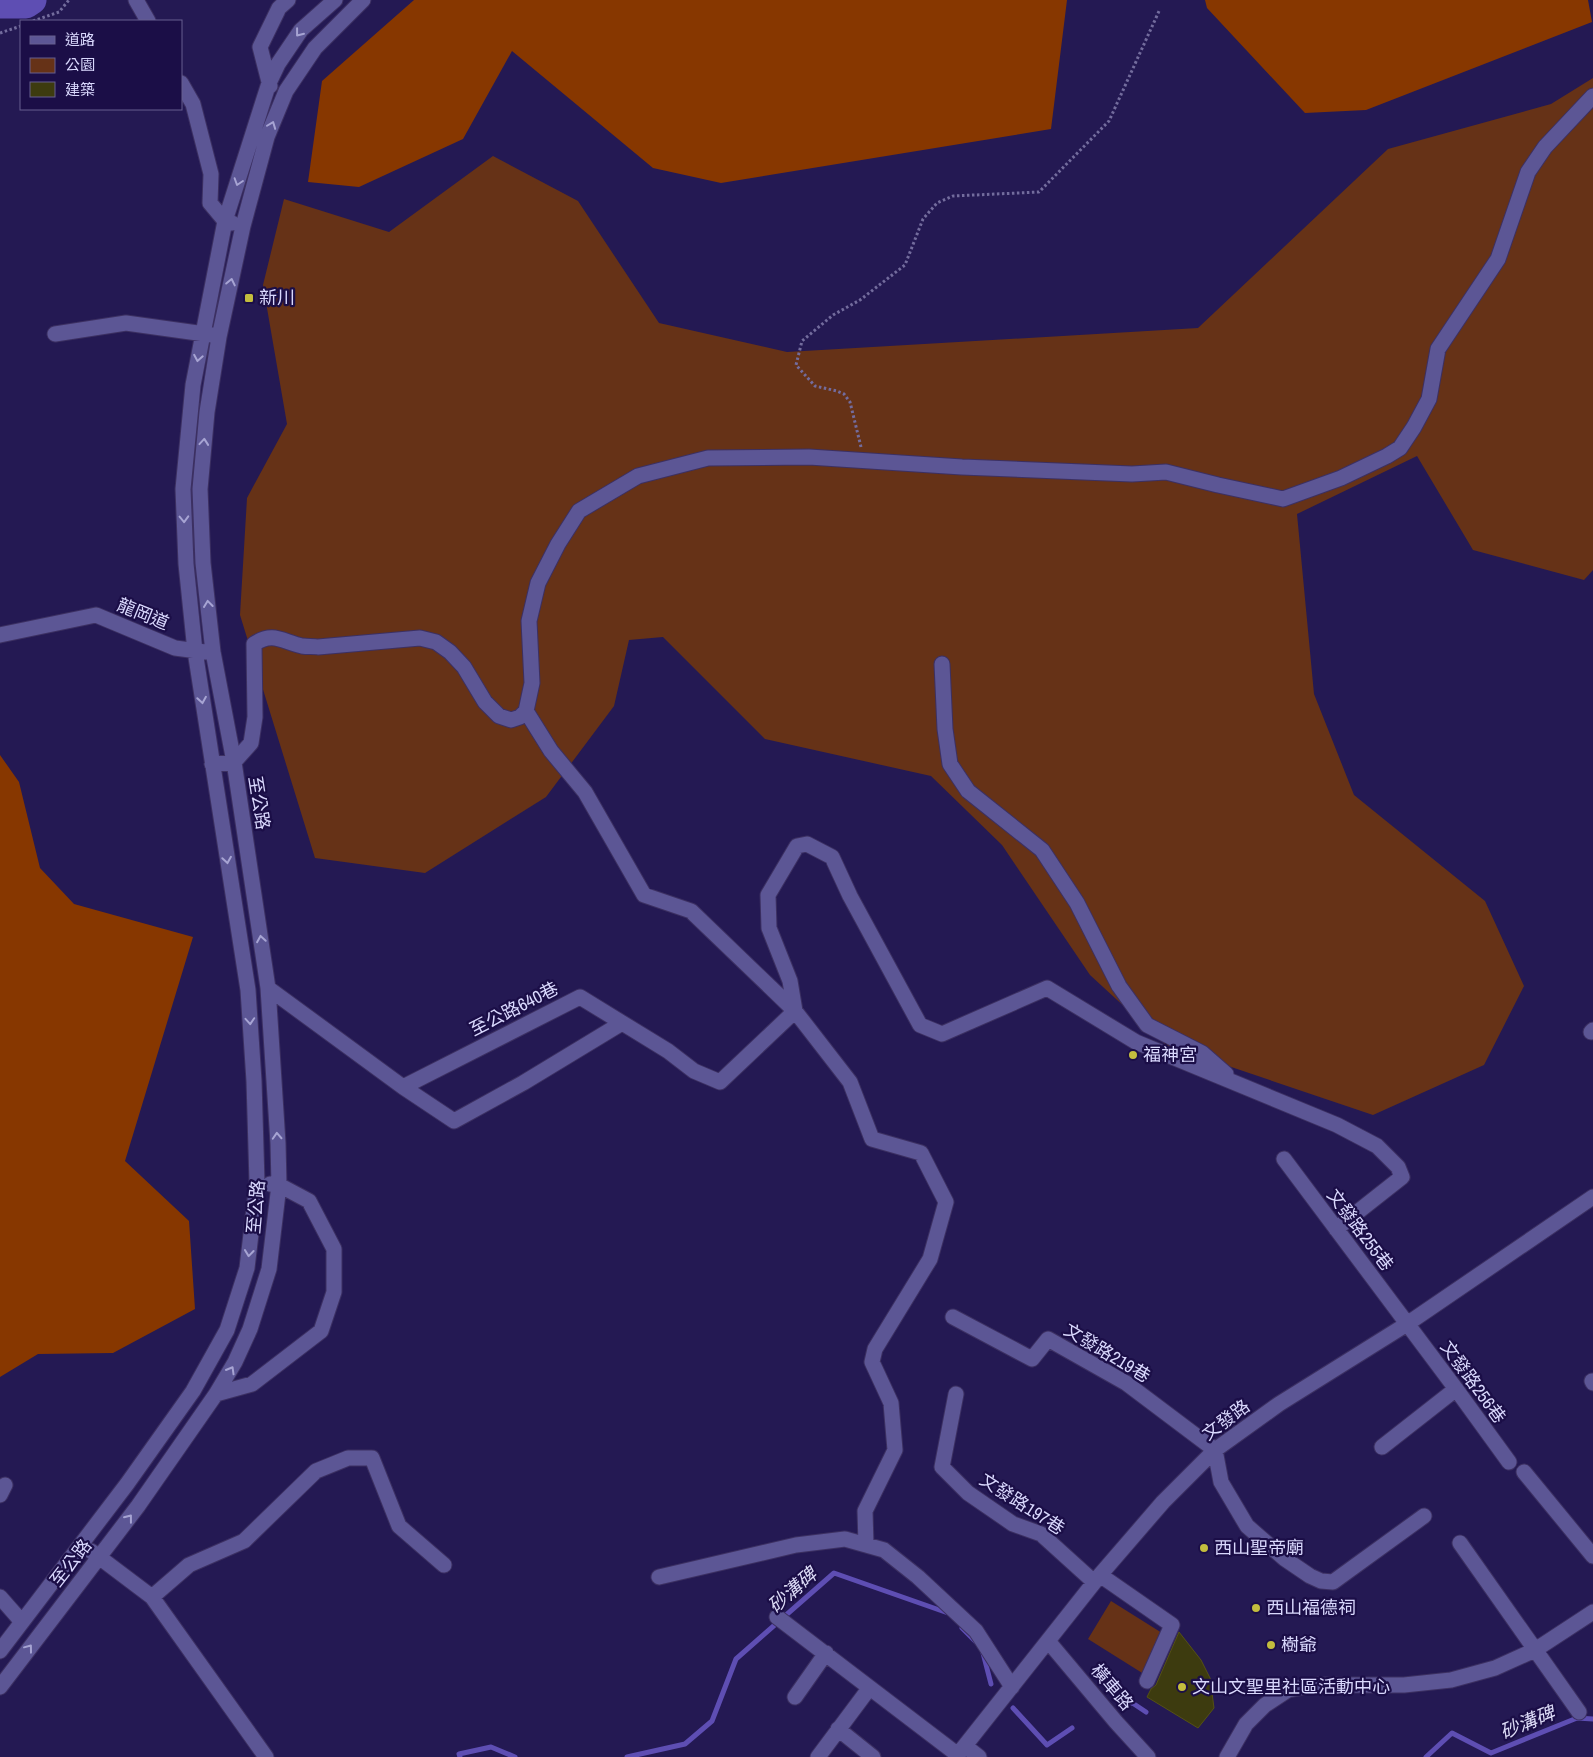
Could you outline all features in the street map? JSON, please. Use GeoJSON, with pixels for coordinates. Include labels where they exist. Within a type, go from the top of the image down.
{"type":"FeatureCollection","features":[{"type":"Feature","properties":{"kind":"street"},"geometry":{"type":"LineString","coordinates":[[136,0],[147,20]]}},
{"type":"Feature","properties":{"kind":"street"},"geometry":{"type":"LineString","coordinates":[[279,106],[269,84],[260,47],[279,8],[288,0]]}},
{"type":"Feature","properties":{"kind":"street","name":"至公路"},"geometry":{"type":"LineString","coordinates":[[0,1651],[127,1484],[192,1391],[227,1330],[247,1268],[256,1183],[254,1081],[248,990],[195,651],[186,564],[183,489],[193,385],[225,221],[269,84],[278,64],[301,30],[335,0]]}},
{"type":"Feature","properties":{"kind":"street","name":"至公路"},"geometry":{"type":"LineString","coordinates":[[0,1687],[138,1506],[216,1394],[235,1362],[250,1329],[269,1269],[278,1185],[278,1143],[268,988],[234,762],[213,652],[203,563],[200,489],[207,412],[219,337],[243,226],[267,137],[286,91],[315,48],[363,0]]}},
{"type":"Feature","properties":{"kind":"street"},"geometry":{"type":"LineString","coordinates":[[182,85],[193,104],[211,174],[210,203],[225,221],[243,226]]}},
{"type":"Feature","properties":{"kind":"street"},"geometry":{"type":"LineString","coordinates":[[212,764],[234,762],[251,743],[254,717],[254,644],[263,638],[275,637],[303,646],[318,647],[420,638],[436,642],[450,652],[464,667],[485,702],[499,716],[511,720],[520,717],[526,711],[532,683],[529,621],[538,583],[558,544],[579,511],[638,476],[708,458],[809,457],[1084,472],[1132,474],[1166,472],[1218,486],[1283,498],[1341,478],[1387,456],[1400,448],[1414,428],[1429,399],[1438,349],[1498,260],[1528,172],[1545,147],[1593,96]]}},
{"type":"Feature","properties":{"kind":"street"},"geometry":{"type":"LineString","coordinates":[[55,334],[126,323],[203,333],[219,337]]}},
{"type":"Feature","properties":{"kind":"street","name":"龍岡道"},"geometry":{"type":"LineString","coordinates":[[0,635],[96,616],[175,648],[213,652]]}},
{"type":"Feature","properties":{"kind":"street"},"geometry":{"type":"LineString","coordinates":[[942,664],[945,729],[950,764],[968,790],[1042,850],[1077,903],[1119,986],[1146,1025],[1202,1053],[1237,1083]]}},
{"type":"Feature","properties":{"kind":"street"},"geometry":{"type":"LineString","coordinates":[[526,711],[551,751],[585,792],[644,895],[691,911],[795,1011],[850,1082],[872,1138],[921,1153],[946,1202],[930,1259],[875,1349],[872,1362],[891,1403],[895,1450],[865,1511],[866,1545]]}},
{"type":"Feature","properties":{"kind":"street"},"geometry":{"type":"LineString","coordinates":[[795,1011],[790,981],[769,928],[768,895],[797,846],[807,844],[832,857],[850,896],[920,1025],[942,1034],[1047,988],[1136,1042],[1337,1125],[1377,1146],[1398,1167],[1402,1177],[1336,1229]]}},
{"type":"Feature","properties":{"kind":"street"},"geometry":{"type":"LineString","coordinates":[[248,990],[268,988],[403,1087],[454,1121],[523,1083],[622,1023]]}},
{"type":"Feature","properties":{"kind":"street","name":"至公路640巷"},"geometry":{"type":"LineString","coordinates":[[403,1087],[580,997],[668,1051],[694,1071],[720,1082],[795,1011]]}},
{"type":"Feature","properties":{"kind":"street","name":"文發路255巷"},"geometry":{"type":"LineString","coordinates":[[1284,1160],[1407,1324]]}},
{"type":"Feature","properties":{"kind":"street"},"geometry":{"type":"LineString","coordinates":[[216,1394],[252,1384],[321,1331],[334,1292],[334,1249],[309,1201],[278,1185],[256,1183]]}},
{"type":"Feature","properties":{"kind":"street","name":"文發路"},"geometry":{"type":"LineString","coordinates":[[960,1753],[1097,1579],[1163,1502],[1215,1450],[1279,1404],[1407,1324],[1593,1197]]}},
{"type":"Feature","properties":{"kind":"street","name":"文發路219巷"},"geometry":{"type":"LineString","coordinates":[[953,1317],[1032,1359],[1048,1339],[1126,1382],[1215,1450]]}},
{"type":"Feature","properties":{"kind":"street","name":"文發路256巷"},"geometry":{"type":"LineString","coordinates":[[1407,1324],[1509,1462]]}},
{"type":"Feature","properties":{"kind":"street"},"geometry":{"type":"LineString","coordinates":[[1382,1447],[1456,1389]]}},
{"type":"Feature","properties":{"kind":"street","name":"文發路197巷"},"geometry":{"type":"LineString","coordinates":[[956,1394],[942,1467],[968,1493],[1012,1524],[1041,1534],[1097,1579]]}},
{"type":"Feature","properties":{"kind":"street"},"geometry":{"type":"LineString","coordinates":[[1215,1450],[1221,1482],[1247,1526],[1286,1559],[1320,1581],[1333,1582],[1424,1516]]}},
{"type":"Feature","properties":{"kind":"street"},"geometry":{"type":"LineString","coordinates":[[152,1598],[189,1565],[244,1541],[316,1471],[348,1458],[372,1458],[399,1526],[444,1565]]}},
{"type":"Feature","properties":{"kind":"street"},"geometry":{"type":"LineString","coordinates":[[1524,1472],[1593,1556]]}},
{"type":"Feature","properties":{"kind":"street"},"geometry":{"type":"LineString","coordinates":[[659,1577],[796,1545],[846,1539],[884,1550],[918,1577],[976,1631],[1012,1686]]}},
{"type":"Feature","properties":{"kind":"street"},"geometry":{"type":"LineString","coordinates":[[1460,1543],[1579,1712]]}},
{"type":"Feature","properties":{"kind":"street"},"geometry":{"type":"LineString","coordinates":[[82,1544],[152,1598],[266,1757]]}},
{"type":"Feature","properties":{"kind":"street"},"geometry":{"type":"LineString","coordinates":[[1097,1579],[1172,1625],[1147,1681]]}},
{"type":"Feature","properties":{"kind":"street"},"geometry":{"type":"LineString","coordinates":[[0,1597],[22,1622]]}},
{"type":"Feature","properties":{"kind":"street"},"geometry":{"type":"LineString","coordinates":[[1226,1757],[1246,1724],[1265,1705],[1288,1690],[1315,1685],[1404,1685],[1451,1680],[1495,1668],[1535,1650],[1593,1612]]}},
{"type":"Feature","properties":{"kind":"street"},"geometry":{"type":"LineString","coordinates":[[777,1617],[960,1753],[979,1757]]}},
{"type":"Feature","properties":{"kind":"street","name":"橫車路"},"geometry":{"type":"LineString","coordinates":[[1048,1641],[1148,1757]]}},
{"type":"Feature","properties":{"kind":"street"},"geometry":{"type":"LineString","coordinates":[[795,1697],[826,1653]]}},
{"type":"Feature","properties":{"kind":"street"},"geometry":{"type":"LineString","coordinates":[[818,1757],[865,1694]]}},
{"type":"Feature","properties":{"kind":"street"},"geometry":{"type":"LineString","coordinates":[[838,1730],[873,1757]]}},
{"type":"Feature","properties":{"kind":"path"},"geometry":{"type":"LineString","coordinates":[[37,20],[59,12],[70,0]]}},
{"type":"Feature","properties":{"kind":"path"},"geometry":{"type":"LineString","coordinates":[[862,460],[861,440],[850,402],[844,394],[815,386],[796,365],[802,341],[833,315],[860,300],[905,266],[923,219],[937,203],[953,196],[1039,192],[1108,121],[1160,9]]}},
{"type":"Feature","properties":{"kind":"path"},"geometry":{"type":"LineString","coordinates":[[0,33],[20,26]]}},
{"type":"Feature","properties":{"kind":"green space"},"geometry":{"type":"Polygon","coordinates":[[[1593,78],[1593,570],[1584,580],[1473,550],[1417,456],[1297,514],[1314,694],[1354,795],[1485,901],[1524,986],[1484,1065],[1373,1115],[1166,1045],[1090,975],[1002,845],[931,776],[765,739],[663,637],[629,640],[614,706],[546,797],[425,873],[315,858],[240,615],[247,498],[287,424],[263,285],[284,199],[389,232],[493,156],[578,201],[659,323],[787,352],[1198,328],[1388,149],[1551,104],[1593,78]]]}},
{"type":"Feature","properties":{"kind":"green space"},"geometry":{"type":"Polygon","coordinates":[[[1111,1601],[1170,1638],[1147,1676],[1088,1639],[1111,1601]]]}},
{"type":"Feature","properties":{"kind":"shaded area"},"geometry":{"type":"Polygon","coordinates":[[[414,0],[1067,0],[1051,129],[721,183],[653,168],[512,51],[463,139],[359,187],[308,182],[322,81],[414,0]]]}},
{"type":"Feature","properties":{"kind":"shaded area"},"geometry":{"type":"Polygon","coordinates":[[[1205,0],[1588,0],[1592,22],[1366,110],[1305,113],[1207,8],[1205,0]]]}},
{"type":"Feature","properties":{"kind":"shaded area"},"geometry":{"type":"Polygon","coordinates":[[[0,755],[19,782],[40,868],[74,904],[193,937],[125,1161],[189,1221],[195,1309],[113,1353],[38,1354],[0,1377],[0,755]]]}},
{"type":"Feature","properties":{"kind":"building","name":"文山文聖里社區活動中心"},"geometry":{"type":"Polygon","coordinates":[[[1179,1632],[1201,1660],[1210,1678],[1214,1708],[1198,1728],[1147,1697],[1151,1689],[1156,1685],[1179,1632]]]}},
{"type":"Feature","properties":{"kind":"waterway"},"geometry":{"type":"LineString","coordinates":[[0,4],[26,4],[32,0]]}},
{"type":"Feature","properties":{"kind":"waterway","name":"砂溝碑"},"geometry":{"type":"LineString","coordinates":[[627,1757],[685,1744],[712,1721],[736,1659],[834,1573],[948,1613]]}},
{"type":"Feature","properties":{"kind":"waterway","name":"砂溝碑"},"geometry":{"type":"LineString","coordinates":[[962,1628],[976,1642]]}},
{"type":"Feature","properties":{"kind":"waterway","name":"砂溝碑"},"geometry":{"type":"LineString","coordinates":[[983,1653],[991,1684]]}},
{"type":"Feature","properties":{"kind":"waterway","name":"砂溝碑"},"geometry":{"type":"LineString","coordinates":[[1115,1697],[1134,1704],[1146,1712]]}},
{"type":"Feature","properties":{"kind":"waterway","name":"砂溝碑"},"geometry":{"type":"LineString","coordinates":[[1013,1708],[1047,1745],[1072,1728]]}},
{"type":"Feature","properties":{"kind":"waterway","name":"砂溝碑"},"geometry":{"type":"LineString","coordinates":[[1426,1757],[1452,1733],[1491,1753],[1577,1718],[1593,1719]]}},
{"type":"Feature","properties":{"kind":"waterway","name":"砂溝碑"},"geometry":{"type":"LineString","coordinates":[[460,1757],[459,1754],[491,1747],[515,1757]]}},
{"type":"Feature","properties":{"kind":"place","name":"新川"},"geometry":{"type":"Point","coordinates":[249,298]}},
{"type":"Feature","properties":{"kind":"place","name":"福神宮"},"geometry":{"type":"Point","coordinates":[1133,1055]}},
{"type":"Feature","properties":{"kind":"place","name":"西山聖帝廟"},"geometry":{"type":"Point","coordinates":[1204,1548]}},
{"type":"Feature","properties":{"kind":"place","name":"西山福德祠"},"geometry":{"type":"Point","coordinates":[1256,1608]}},
{"type":"Feature","properties":{"kind":"place","name":"樹爺"},"geometry":{"type":"Point","coordinates":[1271,1645]}},
{"type":"Feature","properties":{"kind":"place","name":"文山文聖里社區活動中心"},"geometry":{"type":"Point","coordinates":[1182,1687]}}]}
